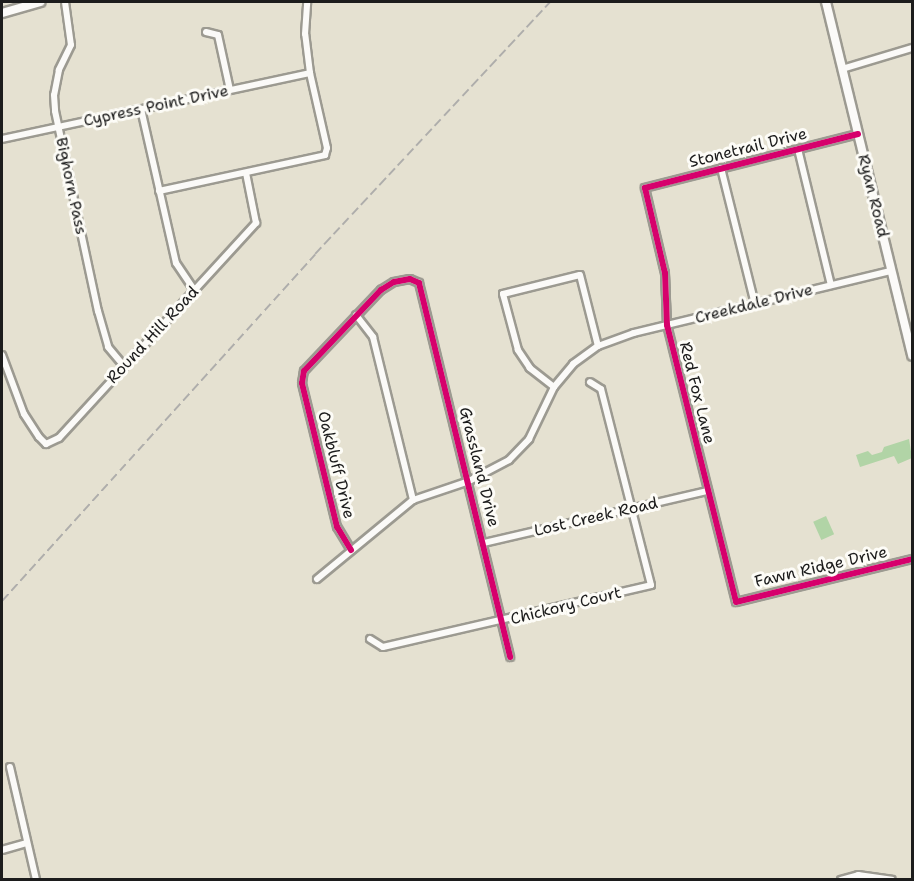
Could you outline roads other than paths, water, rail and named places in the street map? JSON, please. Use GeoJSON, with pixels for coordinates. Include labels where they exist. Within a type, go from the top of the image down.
{"type":"FeatureCollection","features":[{"type":"Feature","properties":{"kind":"main road"},"geometry":{"type":"LineString","coordinates":[[2,13],[40,2]]}},
{"type":"Feature","properties":{"kind":"main road","name":"Ryan Road"},"geometry":{"type":"LineString","coordinates":[[826,2],[912,356]]}},
{"type":"Feature","properties":{"kind":"street","name":"Bighorn Pass"},"geometry":{"type":"LineString","coordinates":[[65,2],[71,45],[59,70],[54,95],[58,127],[98,311],[108,347],[124,366]]}},
{"type":"Feature","properties":{"kind":"street"},"geometry":{"type":"LineString","coordinates":[[159,191],[325,155],[327,148],[310,73],[305,34],[307,2]]}},
{"type":"Feature","properties":{"kind":"street"},"geometry":{"type":"LineString","coordinates":[[206,32],[218,35],[230,90]]}},
{"type":"Feature","properties":{"kind":"street"},"geometry":{"type":"LineString","coordinates":[[842,69],[912,48]]}},
{"type":"Feature","properties":{"kind":"street","name":"Cypress Point Drive"},"geometry":{"type":"LineString","coordinates":[[2,139],[310,73]]}},
{"type":"Feature","properties":{"kind":"street"},"geometry":{"type":"LineString","coordinates":[[141,109],[176,263],[194,290]]}},
{"type":"Feature","properties":{"kind":"street","name":"Stonetrail Drive"},"geometry":{"type":"LineString","coordinates":[[645,188],[858,134]]}},
{"type":"Feature","properties":{"kind":"street"},"geometry":{"type":"LineString","coordinates":[[798,149],[831,285]]}},
{"type":"Feature","properties":{"kind":"street"},"geometry":{"type":"LineString","coordinates":[[721,168],[755,304]]}},
{"type":"Feature","properties":{"kind":"street","name":"Round Hill Road"},"geometry":{"type":"LineString","coordinates":[[2,355],[24,414],[46,444],[59,438],[256,223],[246,173]]}},
{"type":"Feature","properties":{"kind":"street","name":"Red Fox Lane"},"geometry":{"type":"LineString","coordinates":[[645,188],[665,273],[667,325],[736,602]]}},
{"type":"Feature","properties":{"kind":"street","name":"Creekdale Drive"},"geometry":{"type":"LineString","coordinates":[[317,579],[413,500],[469,481],[508,460],[529,439],[554,387],[573,364],[598,346],[667,325],[891,271]]}},
{"type":"Feature","properties":{"kind":"street"},"geometry":{"type":"LineString","coordinates":[[554,387],[530,368],[518,350],[503,294],[580,275],[598,346]]}},
{"type":"Feature","properties":{"kind":"street","name":"Grassland Drive"},"geometry":{"type":"LineString","coordinates":[[356,315],[381,290],[394,282],[410,279],[419,283],[510,657]]}},
{"type":"Feature","properties":{"kind":"street"},"geometry":{"type":"LineString","coordinates":[[356,315],[373,337],[413,500]]}},
{"type":"Feature","properties":{"kind":"street","name":"Oakbluff Drive"},"geometry":{"type":"LineString","coordinates":[[351,550],[337,527],[302,383],[304,371],[356,315]]}},
{"type":"Feature","properties":{"kind":"street"},"geometry":{"type":"LineString","coordinates":[[590,382],[601,389],[631,508]]}},
{"type":"Feature","properties":{"kind":"street","name":"Lost Creek Road"},"geometry":{"type":"LineString","coordinates":[[484,543],[708,491]]}},
{"type":"Feature","properties":{"kind":"street","name":"Chickory Court"},"geometry":{"type":"LineString","coordinates":[[370,639],[383,647],[651,585],[631,508]]}},
{"type":"Feature","properties":{"kind":"street","name":"Fawn Ridge Drive"},"geometry":{"type":"LineString","coordinates":[[736,602],[912,559]]}},
{"type":"Feature","properties":{"kind":"street"},"geometry":{"type":"LineString","coordinates":[[9,767],[36,879]]}},
{"type":"Feature","properties":{"kind":"street"},"geometry":{"type":"LineString","coordinates":[[2,850],[27,843]]}},
{"type":"Feature","properties":{"kind":"street"},"geometry":{"type":"LineString","coordinates":[[841,879],[858,875],[892,879]]}},
{"type":"Feature","properties":{"kind":"railway"},"geometry":{"type":"LineString","coordinates":[[2,601],[315,254],[550,2]]}}]}
